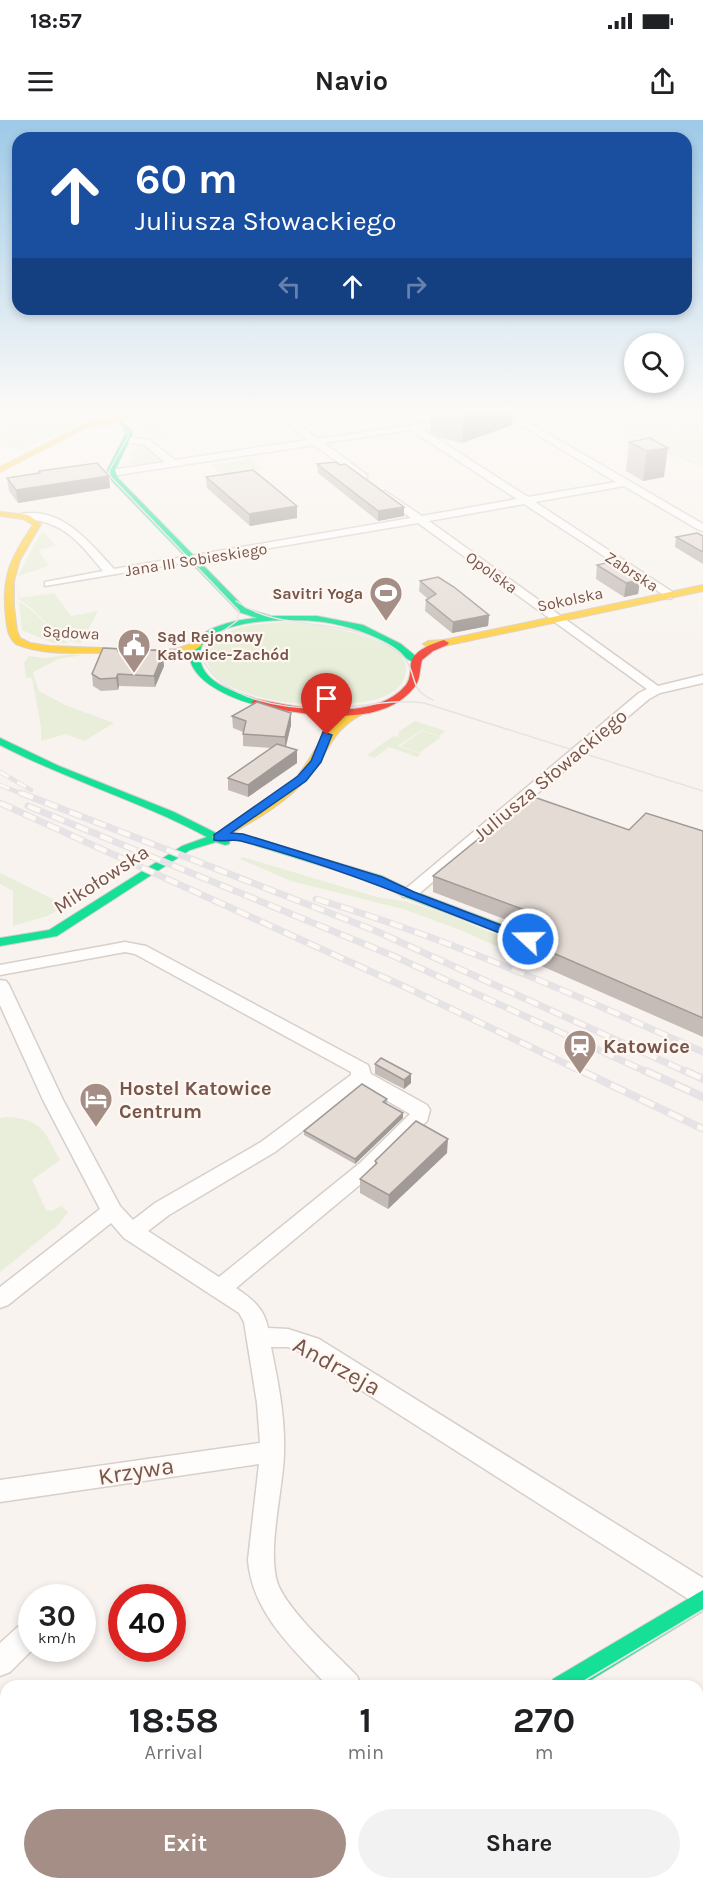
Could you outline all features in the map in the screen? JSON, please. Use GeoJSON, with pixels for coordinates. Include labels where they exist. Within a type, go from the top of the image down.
{"type":"FeatureCollection","features":[{"type":"Feature","properties":{"kind":"street"},"geometry":{"type":"LineString","coordinates":[[129,493],[242,610],[270,619]]}},
{"type":"Feature","properties":{"kind":"street","name":"Opolska"},"geometry":{"type":"LineString","coordinates":[[384,493],[656,690]]}},
{"type":"Feature","properties":{"kind":"street","name":"Zabrska"},"geometry":{"type":"LineString","coordinates":[[513,493],[670,595]]}},
{"type":"Feature","properties":{"kind":"street","name":"Jana III Sobieskiego"},"geometry":{"type":"LineString","coordinates":[[49,584],[573,493]]}},
{"type":"Feature","properties":{"kind":"street"},"geometry":{"type":"LineString","coordinates":[[643,493],[703,528]]}},
{"type":"Feature","properties":{"kind":"street"},"geometry":{"type":"LineString","coordinates":[[0,514],[52,520],[68,527],[111,573]]}},
{"type":"Feature","properties":{"kind":"street"},"geometry":{"type":"LineString","coordinates":[[25,516],[36,522],[34,530]]}},
{"type":"Feature","properties":{"kind":"street"},"geometry":{"type":"LineString","coordinates":[[34,530],[54,525],[68,527]]}},
{"type":"Feature","properties":{"kind":"street","name":"Sądowa"},"geometry":{"type":"LineString","coordinates":[[34,530],[14,560],[8,579],[7,595],[13,636],[27,645],[46,648],[178,652],[197,645],[210,633],[237,624],[270,619]]}},
{"type":"Feature","properties":{"kind":"street","name":"Sokolska"},"geometry":{"type":"LineString","coordinates":[[270,619],[327,620],[362,627],[414,643],[444,642],[670,595],[700,591]]}},
{"type":"Feature","properties":{"kind":"street"},"geometry":{"type":"LineString","coordinates":[[237,624],[243,617],[242,610]]}},
{"type":"Feature","properties":{"kind":"street"},"geometry":{"type":"LineString","coordinates":[[218,837],[302,779],[316,762],[327,735],[338,721],[350,714],[391,701],[408,689],[414,679],[415,660],[387,636]]}},
{"type":"Feature","properties":{"kind":"street","name":"Sokolska"},"geometry":{"type":"LineString","coordinates":[[415,660],[425,650],[444,642]]}},
{"type":"Feature","properties":{"kind":"street"},"geometry":{"type":"LineString","coordinates":[[197,645],[195,662],[204,676],[236,695],[271,706],[312,711],[373,708]]}},
{"type":"Feature","properties":{"kind":"street","name":"Juliusza Słowackiego"},"geometry":{"type":"LineString","coordinates":[[410,894],[644,696],[656,690],[703,680]]}},
{"type":"Feature","properties":{"kind":"street"},"geometry":{"type":"LineString","coordinates":[[0,741],[28,757],[189,820],[218,837],[239,837],[378,879],[410,894],[528,939]]}},
{"type":"Feature","properties":{"kind":"street","name":"Mikołowska"},"geometry":{"type":"LineString","coordinates":[[0,942],[53,933],[186,848],[218,837]]}},
{"type":"Feature","properties":{"kind":"street"},"geometry":{"type":"LineString","coordinates":[[0,970],[125,947],[140,950],[361,1069],[361,1077]]}},
{"type":"Feature","properties":{"kind":"street"},"geometry":{"type":"LineString","coordinates":[[0,985],[53,1100],[112,1211],[132,1232],[247,1307],[255,1321],[271,1424],[272,1453],[262,1551],[265,1587],[278,1608],[342,1680]]}},
{"type":"Feature","properties":{"kind":"street"},"geometry":{"type":"LineString","coordinates":[[132,1232],[162,1209],[268,1147],[361,1077]]}},
{"type":"Feature","properties":{"kind":"street"},"geometry":{"type":"LineString","coordinates":[[220,1289],[367,1168],[420,1116],[420,1110],[361,1077]]}},
{"type":"Feature","properties":{"kind":"street"},"geometry":{"type":"LineString","coordinates":[[0,1299],[112,1211]]}},
{"type":"Feature","properties":{"kind":"street","name":"Andrzeja"},"geometry":{"type":"LineString","coordinates":[[257,1337],[288,1338],[311,1346],[703,1593]]}},
{"type":"Feature","properties":{"kind":"street","name":"Krzywa"},"geometry":{"type":"LineString","coordinates":[[0,1491],[243,1454],[272,1453]]}},
{"type":"Feature","properties":{"kind":"street"},"geometry":{"type":"LineString","coordinates":[[571,1680],[703,1600]]}},
{"type":"Feature","properties":{"kind":"street"},"geometry":{"type":"LineString","coordinates":[[0,1662],[18,1645]]}},
{"type":"Feature","properties":{"kind":"green space"},"geometry":{"type":"Polygon","coordinates":[[[45,533],[56,546],[38,550],[49,566],[18,576],[40,534],[45,533]]]}},
{"type":"Feature","properties":{"kind":"green space"},"geometry":{"type":"Polygon","coordinates":[[[17,584],[20,598],[54,593],[71,616],[98,611],[81,643],[63,637],[19,600],[17,584]]]}},
{"type":"Feature","properties":{"kind":"green space"},"geometry":{"type":"Polygon","coordinates":[[[19,602],[69,643],[53,643],[22,630],[19,602]]]}},
{"type":"Feature","properties":{"kind":"green space"},"geometry":{"type":"Polygon","coordinates":[[[287,622],[336,629],[376,640],[392,648],[403,659],[406,671],[404,679],[400,686],[391,693],[369,701],[314,705],[282,702],[253,695],[228,685],[211,671],[206,652],[220,636],[242,627],[287,622]]]}},
{"type":"Feature","properties":{"kind":"green space"},"geometry":{"type":"Polygon","coordinates":[[[71,654],[83,655],[58,659],[35,671],[33,674],[39,691],[65,705],[114,723],[84,741],[66,734],[41,741],[41,727],[32,678],[26,678],[24,663],[29,656],[46,658],[71,654]]]}},
{"type":"Feature","properties":{"kind":"green space"},"geometry":{"type":"Polygon","coordinates":[[[415,721],[445,731],[439,736],[422,730],[398,746],[421,754],[417,757],[389,747],[374,758],[367,755],[393,736],[396,737],[400,733],[398,732],[415,721]]]}},
{"type":"Feature","properties":{"kind":"green space"},"geometry":{"type":"Polygon","coordinates":[[[422,731],[441,737],[419,753],[401,746],[422,731]]]}},
{"type":"Feature","properties":{"kind":"green space"},"geometry":{"type":"Polygon","coordinates":[[[242,857],[377,897],[407,902],[443,913],[522,945],[512,953],[460,930],[403,909],[291,881],[240,859],[242,857]]]}},
{"type":"Feature","properties":{"kind":"green space"},"geometry":{"type":"Polygon","coordinates":[[[0,873],[67,906],[47,916],[13,926],[13,891],[0,884],[0,873]]]}},
{"type":"Feature","properties":{"kind":"green space"},"geometry":{"type":"Polygon","coordinates":[[[0,1118],[27,1120],[46,1134],[60,1160],[32,1180],[46,1210],[52,1211],[61,1206],[68,1212],[58,1225],[0,1272],[0,1118]]]}},
{"type":"Feature","properties":{"kind":"building"},"geometry":{"type":"Polygon","coordinates":[[[224,493],[281,493],[297,506],[249,514],[224,493]]]}},
{"type":"Feature","properties":{"kind":"building"},"geometry":{"type":"Polygon","coordinates":[[[354,493],[384,493],[404,507],[378,511],[354,493]]]}},
{"type":"Feature","properties":{"kind":"building"},"geometry":{"type":"Polygon","coordinates":[[[697,533],[703,536],[703,552],[676,537],[697,533]]]}},
{"type":"Feature","properties":{"kind":"building"},"geometry":{"type":"Polygon","coordinates":[[[615,561],[640,580],[626,583],[597,565],[615,561]]]}},
{"type":"Feature","properties":{"kind":"building"},"geometry":{"type":"Polygon","coordinates":[[[438,577],[489,615],[453,622],[426,600],[436,594],[420,581],[438,577]]]}},
{"type":"Feature","properties":{"kind":"building"},"geometry":{"type":"Polygon","coordinates":[[[103,648],[119,649],[118,651],[155,650],[163,654],[154,676],[118,674],[116,678],[100,679],[92,674],[103,648]]]}},
{"type":"Feature","properties":{"kind":"building"},"geometry":{"type":"Polygon","coordinates":[[[257,702],[291,713],[285,737],[243,734],[246,721],[232,716],[257,702]]]}},
{"type":"Feature","properties":{"kind":"building"},"geometry":{"type":"Polygon","coordinates":[[[277,744],[297,750],[248,785],[228,778],[277,744]]]}},
{"type":"Feature","properties":{"kind":"building"},"geometry":{"type":"Polygon","coordinates":[[[531,796],[629,830],[646,813],[703,831],[703,1018],[514,936],[521,929],[530,931],[541,928],[544,921],[541,916],[433,876],[531,796]]]}},
{"type":"Feature","properties":{"kind":"building"},"geometry":{"type":"Polygon","coordinates":[[[381,1058],[411,1074],[404,1080],[375,1064],[381,1058]]]}},
{"type":"Feature","properties":{"kind":"building"},"geometry":{"type":"Polygon","coordinates":[[[362,1084],[387,1099],[383,1102],[403,1113],[355,1159],[304,1131],[362,1084]]]}},
{"type":"Feature","properties":{"kind":"building"},"geometry":{"type":"Polygon","coordinates":[[[416,1121],[448,1139],[389,1195],[360,1179],[377,1163],[375,1161],[416,1121]]]}},
{"type":"Feature","properties":{"kind":"tram line"},"geometry":{"type":"LineString","coordinates":[[126,493],[239,611],[237,621],[208,642],[201,656],[211,672],[224,684],[241,694],[279,705],[318,708],[391,702],[424,703],[703,791]]}},
{"type":"Feature","properties":{"kind":"tram line"},"geometry":{"type":"LineString","coordinates":[[236,601],[269,617],[342,628],[385,643],[403,656],[410,667],[417,688],[433,700]]}},
{"type":"Feature","properties":{"kind":"tram line"},"geometry":{"type":"LineString","coordinates":[[586,1680],[703,1610]]}},
{"type":"Feature","properties":{"kind":"railway"},"geometry":{"type":"LineString","coordinates":[[0,772],[31,790]]}},
{"type":"Feature","properties":{"kind":"railway"},"geometry":{"type":"LineString","coordinates":[[0,785],[25,795]]}},
{"type":"Feature","properties":{"kind":"railway"},"geometry":{"type":"LineString","coordinates":[[21,793],[376,931],[689,1073]]}},
{"type":"Feature","properties":{"kind":"railway"},"geometry":{"type":"LineString","coordinates":[[0,803],[416,992],[585,1073]]}},
{"type":"Feature","properties":{"kind":"railway"},"geometry":{"type":"LineString","coordinates":[[28,806],[396,957],[649,1073]]}},
{"type":"Feature","properties":{"kind":"railway"},"geometry":{"type":"LineString","coordinates":[[316,899],[464,950],[560,989],[703,1052]]}},
{"type":"Feature","properties":{"kind":"railway"},"geometry":{"type":"LineString","coordinates":[[582,1071],[703,1129]]}},
{"type":"Feature","properties":{"kind":"railway"},"geometry":{"type":"LineString","coordinates":[[646,1071],[703,1097]]}},
{"type":"Feature","properties":{"kind":"railway"},"geometry":{"type":"LineString","coordinates":[[686,1071],[703,1079]]}},
{"type":"Feature","properties":{"kind":"traffic: fast"},"geometry":{"type":"LineString","coordinates":[[128,493],[242,610],[270,619]]}},
{"type":"Feature","properties":{"kind":"traffic: fast"},"geometry":{"type":"LineString","coordinates":[[256,702],[217,687],[201,674],[196,665],[195,655],[196,646],[201,639],[225,626],[246,622],[296,618],[317,619],[359,627],[379,635],[398,646],[415,660]]}},
{"type":"Feature","properties":{"kind":"traffic: fast"},"geometry":{"type":"LineString","coordinates":[[0,741],[55,768],[170,814],[225,842]]}},
{"type":"Feature","properties":{"kind":"traffic: fast"},"geometry":{"type":"LineString","coordinates":[[0,942],[53,933],[186,848],[218,837],[239,837],[378,879],[409,894],[528,939]]}},
{"type":"Feature","properties":{"kind":"traffic: fast"},"geometry":{"type":"LineString","coordinates":[[571,1680],[703,1600]]}},
{"type":"Feature","properties":{"kind":"traffic: slow"},"geometry":{"type":"LineString","coordinates":[[0,514],[25,517],[37,524],[21,549],[9,581],[12,631],[19,642],[38,648],[61,650],[153,653],[165,653],[197,645]]}},
{"type":"Feature","properties":{"kind":"traffic: slow"},"geometry":{"type":"LineString","coordinates":[[428,644],[444,643],[703,588]]}},
{"type":"Feature","properties":{"kind":"traffic: slow"},"geometry":{"type":"LineString","coordinates":[[218,837],[286,793],[312,765],[331,732],[346,718],[358,712]]}},
{"type":"Feature","properties":{"kind":"traffic: jam"},"geometry":{"type":"LineString","coordinates":[[256,702],[292,709],[335,712],[376,707],[394,700],[408,689],[415,675],[417,659],[421,654],[444,643]]}},
{"type":"Feature","properties":{"kind":"place","name":"Savitri Yoga"},"geometry":{"type":"Point","coordinates":[386,622]}},
{"type":"Feature","properties":{"kind":"place","name":"Sąd Rejonowy Katowice-Zachód"},"geometry":{"type":"Point","coordinates":[134,674]}},
{"type":"Feature","properties":{"kind":"place","name":"Katowice"},"geometry":{"type":"Point","coordinates":[580,1075]}},
{"type":"Feature","properties":{"kind":"place","name":"Hostel Katowice Centrum"},"geometry":{"type":"Point","coordinates":[96,1128]}},
{"type":"Feature","properties":{"kind":"route"},"geometry":{"type":"LineString","coordinates":[[327,735],[322,752],[302,779],[218,837],[239,837],[378,879],[410,894],[528,939]]}}]}
